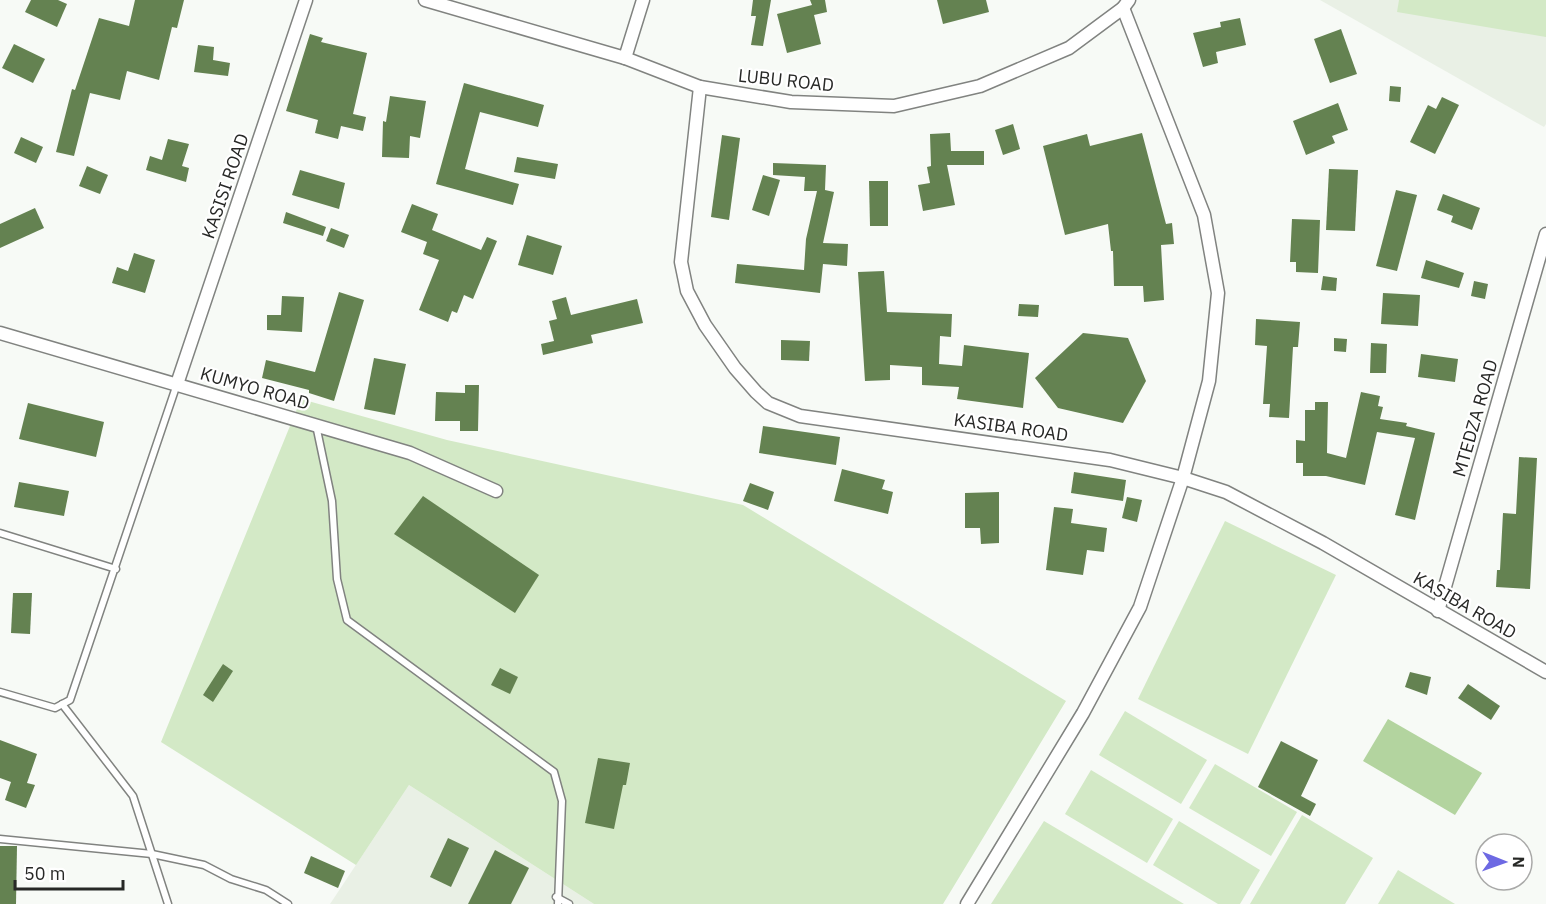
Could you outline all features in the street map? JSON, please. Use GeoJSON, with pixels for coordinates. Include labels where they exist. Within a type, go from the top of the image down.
{"type":"FeatureCollection","features":[{"type":"Feature","properties":{"kind":"street","name":"KASISI ROAD"},"geometry":{"type":"LineString","coordinates":[[177,384],[306,0]]}},
{"type":"Feature","properties":{"kind":"street","name":"LUBU ROAD"},"geometry":{"type":"LineString","coordinates":[[425,0],[625,58],[700,87],[791,102],[894,106],[980,86],[1070,48],[1126,4]]}},
{"type":"Feature","properties":{"kind":"street"},"geometry":{"type":"LineString","coordinates":[[625,58],[643,0]]}},
{"type":"Feature","properties":{"kind":"street"},"geometry":{"type":"LineString","coordinates":[[967,904],[1083,713],[1140,607],[1183,478],[1209,381],[1218,293],[1204,215],[1126,4]]}},
{"type":"Feature","properties":{"kind":"street","name":"KASIBA ROAD"},"geometry":{"type":"LineString","coordinates":[[700,87],[681,262],[687,291],[705,325],[735,368],[768,403],[800,416],[1110,460],[1183,478],[1226,492],[1276,517],[1546,672]]}},
{"type":"Feature","properties":{"kind":"street","name":"MTEDZA ROAD"},"geometry":{"type":"LineString","coordinates":[[1438,611],[1546,234]]}},
{"type":"Feature","properties":{"kind":"street","name":"KUMYO ROAD"},"geometry":{"type":"LineString","coordinates":[[0,333],[410,453],[496,491]]}},
{"type":"Feature","properties":{"kind":"lane"},"geometry":{"type":"LineString","coordinates":[[0,692],[55,708],[70,700],[81,675],[177,384]]}},
{"type":"Feature","properties":{"kind":"lane"},"geometry":{"type":"LineString","coordinates":[[315,425],[332,501],[337,579],[347,620],[554,772],[562,801],[557,900],[569,904]]}},
{"type":"Feature","properties":{"kind":"lane"},"geometry":{"type":"LineString","coordinates":[[0,533],[116,569]]}},
{"type":"Feature","properties":{"kind":"lane"},"geometry":{"type":"LineString","coordinates":[[62,704],[133,796],[168,904]]}},
{"type":"Feature","properties":{"kind":"lane"},"geometry":{"type":"LineString","coordinates":[[0,839],[152,854],[204,865],[231,879],[266,890],[288,904]]}},
{"type":"Feature","properties":{"kind":"shaded area"},"geometry":{"type":"Polygon","coordinates":[[[1320,0],[1546,0],[1546,124],[1544,127],[1320,0]]]}},
{"type":"Feature","properties":{"kind":"shaded area"},"geometry":{"type":"Polygon","coordinates":[[[1399,0],[1546,0],[1546,37],[1397,12],[1399,0]]]}},
{"type":"Feature","properties":{"kind":"shaded area"},"geometry":{"type":"Polygon","coordinates":[[[301,399],[447,440],[743,505],[1066,701],[943,904],[594,904],[409,785],[356,865],[161,742],[301,399]]]}},
{"type":"Feature","properties":{"kind":"shaded area"},"geometry":{"type":"Polygon","coordinates":[[[1225,521],[1336,575],[1248,754],[1138,699],[1225,521]]]}},
{"type":"Feature","properties":{"kind":"shaded area"},"geometry":{"type":"Polygon","coordinates":[[[1125,711],[1207,760],[1181,804],[1099,755],[1125,711]]]}},
{"type":"Feature","properties":{"kind":"shaded area"},"geometry":{"type":"Polygon","coordinates":[[[1388,719],[1482,773],[1455,815],[1363,761],[1388,719]]]}},
{"type":"Feature","properties":{"kind":"shaded area"},"geometry":{"type":"Polygon","coordinates":[[[1215,764],[1297,812],[1271,856],[1189,808],[1215,764]]]}},
{"type":"Feature","properties":{"kind":"shaded area"},"geometry":{"type":"Polygon","coordinates":[[[1091,770],[1173,819],[1147,863],[1065,814],[1091,770]]]}},
{"type":"Feature","properties":{"kind":"shaded area"},"geometry":{"type":"Polygon","coordinates":[[[409,785],[594,904],[330,904],[409,785]]]}},
{"type":"Feature","properties":{"kind":"shaded area"},"geometry":{"type":"Polygon","coordinates":[[[1302,815],[1373,858],[1345,904],[1250,904],[1302,815]]]}},
{"type":"Feature","properties":{"kind":"shaded area"},"geometry":{"type":"Polygon","coordinates":[[[1044,821],[1184,904],[991,904],[1044,821]]]}},
{"type":"Feature","properties":{"kind":"shaded area"},"geometry":{"type":"Polygon","coordinates":[[[1179,821],[1260,870],[1240,904],[1218,904],[1153,865],[1179,821]]]}},
{"type":"Feature","properties":{"kind":"shaded area"},"geometry":{"type":"Polygon","coordinates":[[[1398,870],[1455,904],[1378,904],[1398,870]]]}},
{"type":"Feature","properties":{"kind":"building"},"geometry":{"type":"Polygon","coordinates":[[[31,0],[58,0],[67,4],[57,27],[25,12],[31,0]]]}},
{"type":"Feature","properties":{"kind":"building"},"geometry":{"type":"Polygon","coordinates":[[[135,0],[184,0],[177,28],[172,27],[159,80],[127,71],[120,100],[90,93],[74,156],[56,152],[72,89],[75,90],[99,18],[129,26],[135,0]]]}},
{"type":"Feature","properties":{"kind":"building"},"geometry":{"type":"Polygon","coordinates":[[[753,0],[771,0],[763,46],[751,45],[756,16],[751,16],[753,0]]]}},
{"type":"Feature","properties":{"kind":"building"},"geometry":{"type":"Polygon","coordinates":[[[810,0],[825,0],[827,12],[814,15],[821,44],[787,53],[777,14],[812,5],[810,0]]]}},
{"type":"Feature","properties":{"kind":"building"},"geometry":{"type":"Polygon","coordinates":[[[937,0],[986,0],[989,12],[943,24],[937,0]]]}},
{"type":"Feature","properties":{"kind":"building"},"geometry":{"type":"Polygon","coordinates":[[[1240,18],[1246,45],[1216,52],[1218,63],[1203,67],[1193,33],[1221,27],[1220,22],[1240,18]]]}},
{"type":"Feature","properties":{"kind":"building"},"geometry":{"type":"Polygon","coordinates":[[[1341,29],[1357,74],[1330,83],[1314,39],[1341,29]]]}},
{"type":"Feature","properties":{"kind":"building"},"geometry":{"type":"Polygon","coordinates":[[[310,34],[323,38],[321,42],[367,53],[353,114],[366,117],[363,131],[341,126],[338,139],[315,133],[318,120],[286,111],[310,34]]]}},
{"type":"Feature","properties":{"kind":"building"},"geometry":{"type":"Polygon","coordinates":[[[14,44],[45,59],[33,83],[2,68],[14,44]]]}},
{"type":"Feature","properties":{"kind":"building"},"geometry":{"type":"Polygon","coordinates":[[[198,45],[214,47],[213,60],[230,63],[228,76],[194,72],[198,45]]]}},
{"type":"Feature","properties":{"kind":"building"},"geometry":{"type":"Polygon","coordinates":[[[464,83],[544,105],[538,127],[480,112],[465,169],[519,184],[513,205],[436,184],[464,83]]]}},
{"type":"Feature","properties":{"kind":"building"},"geometry":{"type":"Polygon","coordinates":[[[1390,86],[1401,87],[1400,102],[1389,101],[1390,86]]]}},
{"type":"Feature","properties":{"kind":"building"},"geometry":{"type":"Polygon","coordinates":[[[390,96],[426,101],[420,138],[410,136],[409,158],[382,157],[383,121],[386,122],[390,96]]]}},
{"type":"Feature","properties":{"kind":"building"},"geometry":{"type":"Polygon","coordinates":[[[1442,97],[1459,105],[1435,154],[1410,142],[1428,105],[1436,109],[1442,97]]]}},
{"type":"Feature","properties":{"kind":"building"},"geometry":{"type":"Polygon","coordinates":[[[1338,103],[1348,130],[1332,136],[1335,143],[1306,155],[1293,121],[1338,103]]]}},
{"type":"Feature","properties":{"kind":"building"},"geometry":{"type":"Polygon","coordinates":[[[1013,124],[1020,149],[1003,155],[995,130],[1013,124]]]}},
{"type":"Feature","properties":{"kind":"building"},"geometry":{"type":"Polygon","coordinates":[[[950,133],[951,151],[984,151],[984,165],[947,165],[955,205],[923,211],[918,185],[930,183],[927,167],[931,166],[930,134],[950,133]]]}},
{"type":"Feature","properties":{"kind":"building"},"geometry":{"type":"Polygon","coordinates":[[[1142,133],[1166,224],[1172,223],[1174,244],[1161,245],[1164,300],[1144,302],[1143,286],[1114,286],[1113,251],[1111,251],[1108,224],[1065,235],[1043,146],[1087,134],[1090,146],[1142,133]]]}},
{"type":"Feature","properties":{"kind":"building"},"geometry":{"type":"Polygon","coordinates":[[[722,135],[740,138],[729,220],[711,217],[722,135]]]}},
{"type":"Feature","properties":{"kind":"building"},"geometry":{"type":"Polygon","coordinates":[[[21,137],[43,147],[36,163],[14,153],[21,137]]]}},
{"type":"Feature","properties":{"kind":"building"},"geometry":{"type":"Polygon","coordinates":[[[168,139],[189,144],[182,166],[189,168],[186,182],[146,170],[150,156],[162,160],[168,139]]]}},
{"type":"Feature","properties":{"kind":"building"},"geometry":{"type":"Polygon","coordinates":[[[517,157],[558,164],[555,179],[514,172],[517,157]]]}},
{"type":"Feature","properties":{"kind":"building"},"geometry":{"type":"Polygon","coordinates":[[[773,163],[826,165],[825,190],[834,192],[823,243],[848,244],[847,266],[823,264],[820,293],[735,283],[737,264],[804,270],[806,239],[817,191],[804,191],[805,177],[773,175],[773,163]]]}},
{"type":"Feature","properties":{"kind":"building"},"geometry":{"type":"Polygon","coordinates":[[[87,166],[108,175],[100,194],[79,186],[87,166]]]}},
{"type":"Feature","properties":{"kind":"building"},"geometry":{"type":"Polygon","coordinates":[[[1329,169],[1358,170],[1355,231],[1326,230],[1329,169]]]}},
{"type":"Feature","properties":{"kind":"building"},"geometry":{"type":"Polygon","coordinates":[[[300,170],[345,183],[339,209],[292,195],[300,170]]]}},
{"type":"Feature","properties":{"kind":"building"},"geometry":{"type":"Polygon","coordinates":[[[763,175],[780,180],[769,216],[752,210],[763,175]]]}},
{"type":"Feature","properties":{"kind":"building"},"geometry":{"type":"Polygon","coordinates":[[[869,181],[888,181],[888,226],[870,226],[869,181]]]}},
{"type":"Feature","properties":{"kind":"building"},"geometry":{"type":"Polygon","coordinates":[[[1396,190],[1417,195],[1397,271],[1376,266],[1396,190]]]}},
{"type":"Feature","properties":{"kind":"building"},"geometry":{"type":"Polygon","coordinates":[[[1443,194],[1480,208],[1472,230],[1451,222],[1453,216],[1437,210],[1443,194]]]}},
{"type":"Feature","properties":{"kind":"building"},"geometry":{"type":"Polygon","coordinates":[[[412,204],[438,214],[432,230],[481,250],[487,237],[497,241],[473,299],[464,295],[457,313],[452,311],[448,322],[419,310],[439,260],[423,254],[427,242],[401,232],[412,204]]]}},
{"type":"Feature","properties":{"kind":"building"},"geometry":{"type":"Polygon","coordinates":[[[35,208],[44,228],[0,248],[0,224],[35,208]]]}},
{"type":"Feature","properties":{"kind":"building"},"geometry":{"type":"Polygon","coordinates":[[[286,212],[326,227],[323,236],[283,223],[286,212]]]}},
{"type":"Feature","properties":{"kind":"building"},"geometry":{"type":"Polygon","coordinates":[[[1292,219],[1320,220],[1318,273],[1296,272],[1296,262],[1290,262],[1292,219]]]}},
{"type":"Feature","properties":{"kind":"building"},"geometry":{"type":"Polygon","coordinates":[[[331,228],[349,235],[344,248],[326,241],[331,228]]]}},
{"type":"Feature","properties":{"kind":"building"},"geometry":{"type":"Polygon","coordinates":[[[527,235],[562,246],[553,275],[518,265],[527,235]]]}},
{"type":"Feature","properties":{"kind":"building"},"geometry":{"type":"Polygon","coordinates":[[[134,253],[155,260],[145,293],[112,283],[117,267],[128,271],[134,253]]]}},
{"type":"Feature","properties":{"kind":"building"},"geometry":{"type":"Polygon","coordinates":[[[1426,260],[1464,273],[1459,288],[1421,278],[1426,260]]]}},
{"type":"Feature","properties":{"kind":"building"},"geometry":{"type":"Polygon","coordinates":[[[884,271],[887,312],[952,314],[951,337],[940,336],[939,364],[962,366],[964,345],[1029,353],[1023,408],[957,399],[959,387],[922,385],[922,367],[890,365],[890,380],[865,381],[858,272],[884,271]]]}},
{"type":"Feature","properties":{"kind":"building"},"geometry":{"type":"Polygon","coordinates":[[[1323,276],[1337,278],[1336,291],[1321,290],[1323,276]]]}},
{"type":"Feature","properties":{"kind":"building"},"geometry":{"type":"Polygon","coordinates":[[[1474,281],[1488,284],[1485,299],[1471,296],[1474,281]]]}},
{"type":"Feature","properties":{"kind":"building"},"geometry":{"type":"Polygon","coordinates":[[[339,292],[364,300],[334,401],[309,393],[309,390],[262,378],[266,360],[315,372],[339,292]]]}},
{"type":"Feature","properties":{"kind":"building"},"geometry":{"type":"Polygon","coordinates":[[[1383,293],[1420,295],[1418,326],[1381,324],[1383,293]]]}},
{"type":"Feature","properties":{"kind":"building"},"geometry":{"type":"Polygon","coordinates":[[[282,296],[304,297],[302,332],[267,330],[267,315],[281,315],[282,296]]]}},
{"type":"Feature","properties":{"kind":"building"},"geometry":{"type":"Polygon","coordinates":[[[566,297],[571,315],[637,299],[643,323],[591,335],[593,343],[543,355],[541,344],[554,341],[549,321],[557,319],[552,301],[566,297]]]}},
{"type":"Feature","properties":{"kind":"building"},"geometry":{"type":"Polygon","coordinates":[[[1019,304],[1039,305],[1038,317],[1018,316],[1019,304]]]}},
{"type":"Feature","properties":{"kind":"building"},"geometry":{"type":"Polygon","coordinates":[[[1256,319],[1300,322],[1298,347],[1293,347],[1289,418],[1269,417],[1270,404],[1263,404],[1267,346],[1255,345],[1256,319]]]}},
{"type":"Feature","properties":{"kind":"building"},"geometry":{"type":"Polygon","coordinates":[[[1083,333],[1128,338],[1146,381],[1123,423],[1058,408],[1035,378],[1083,333]]]}},
{"type":"Feature","properties":{"kind":"building"},"geometry":{"type":"Polygon","coordinates":[[[1334,338],[1347,339],[1346,352],[1334,351],[1334,338]]]}},
{"type":"Feature","properties":{"kind":"building"},"geometry":{"type":"Polygon","coordinates":[[[781,340],[810,341],[809,361],[781,360],[781,340]]]}},
{"type":"Feature","properties":{"kind":"building"},"geometry":{"type":"Polygon","coordinates":[[[1371,343],[1387,344],[1386,373],[1370,373],[1371,343]]]}},
{"type":"Feature","properties":{"kind":"building"},"geometry":{"type":"Polygon","coordinates":[[[1421,354],[1458,359],[1455,382],[1418,377],[1421,354]]]}},
{"type":"Feature","properties":{"kind":"building"},"geometry":{"type":"Polygon","coordinates":[[[374,358],[406,364],[395,415],[364,409],[374,358]]]}},
{"type":"Feature","properties":{"kind":"building"},"geometry":{"type":"Polygon","coordinates":[[[465,385],[479,385],[478,431],[460,431],[460,421],[435,421],[436,392],[465,393],[465,385]]]}},
{"type":"Feature","properties":{"kind":"building"},"geometry":{"type":"Polygon","coordinates":[[[1361,392],[1380,396],[1378,406],[1383,407],[1380,419],[1407,423],[1406,426],[1435,433],[1415,520],[1395,515],[1415,438],[1377,432],[1365,485],[1326,476],[1303,476],[1303,463],[1296,463],[1296,440],[1305,441],[1305,410],[1315,410],[1315,402],[1328,402],[1327,453],[1346,458],[1361,392]]]}},
{"type":"Feature","properties":{"kind":"building"},"geometry":{"type":"Polygon","coordinates":[[[28,403],[104,422],[96,457],[19,439],[28,403]]]}},
{"type":"Feature","properties":{"kind":"building"},"geometry":{"type":"Polygon","coordinates":[[[763,426],[840,437],[836,465],[759,453],[763,426]]]}},
{"type":"Feature","properties":{"kind":"building"},"geometry":{"type":"Polygon","coordinates":[[[1519,457],[1537,458],[1530,589],[1496,587],[1497,570],[1500,570],[1503,513],[1516,514],[1519,457]]]}},
{"type":"Feature","properties":{"kind":"building"},"geometry":{"type":"Polygon","coordinates":[[[842,469],[885,480],[882,489],[893,492],[888,514],[834,501],[842,469]]]}},
{"type":"Feature","properties":{"kind":"building"},"geometry":{"type":"Polygon","coordinates":[[[1074,472],[1126,480],[1123,501],[1071,493],[1074,472]]]}},
{"type":"Feature","properties":{"kind":"building"},"geometry":{"type":"Polygon","coordinates":[[[19,482],[69,491],[64,516],[14,507],[19,482]]]}},
{"type":"Feature","properties":{"kind":"building"},"geometry":{"type":"Polygon","coordinates":[[[750,483],[774,492],[768,510],[743,501],[750,483]]]}},
{"type":"Feature","properties":{"kind":"building"},"geometry":{"type":"Polygon","coordinates":[[[999,492],[999,543],[981,544],[980,528],[965,528],[965,493],[999,492]]]}},
{"type":"Feature","properties":{"kind":"building"},"geometry":{"type":"Polygon","coordinates":[[[423,496],[539,575],[515,613],[394,534],[423,496]]]}},
{"type":"Feature","properties":{"kind":"building"},"geometry":{"type":"Polygon","coordinates":[[[1127,497],[1142,500],[1137,522],[1122,518],[1127,497]]]}},
{"type":"Feature","properties":{"kind":"building"},"geometry":{"type":"Polygon","coordinates":[[[1054,507],[1073,509],[1071,523],[1107,528],[1104,552],[1087,550],[1083,575],[1046,570],[1054,507]]]}},
{"type":"Feature","properties":{"kind":"building"},"geometry":{"type":"Polygon","coordinates":[[[13,593],[32,593],[30,634],[11,633],[13,593]]]}},
{"type":"Feature","properties":{"kind":"building"},"geometry":{"type":"Polygon","coordinates":[[[223,664],[233,671],[213,702],[203,695],[223,664]]]}},
{"type":"Feature","properties":{"kind":"building"},"geometry":{"type":"Polygon","coordinates":[[[500,668],[518,677],[510,694],[491,685],[500,668]]]}},
{"type":"Feature","properties":{"kind":"building"},"geometry":{"type":"Polygon","coordinates":[[[1410,672],[1431,677],[1427,695],[1405,687],[1410,672]]]}},
{"type":"Feature","properties":{"kind":"building"},"geometry":{"type":"Polygon","coordinates":[[[1468,684],[1500,706],[1491,720],[1458,698],[1468,684]]]}},
{"type":"Feature","properties":{"kind":"building"},"geometry":{"type":"Polygon","coordinates":[[[0,740],[37,754],[27,783],[35,785],[26,808],[5,800],[11,782],[0,778],[0,740]]]}},
{"type":"Feature","properties":{"kind":"building"},"geometry":{"type":"Polygon","coordinates":[[[1281,741],[1318,760],[1301,796],[1316,804],[1310,816],[1258,787],[1281,741]]]}},
{"type":"Feature","properties":{"kind":"building"},"geometry":{"type":"Polygon","coordinates":[[[598,758],[630,763],[614,829],[585,823],[598,758]]]}},
{"type":"Feature","properties":{"kind":"building"},"geometry":{"type":"Polygon","coordinates":[[[448,838],[469,848],[451,887],[430,877],[448,838]]]}},
{"type":"Feature","properties":{"kind":"building"},"geometry":{"type":"Polygon","coordinates":[[[0,846],[17,846],[16,904],[0,904],[0,846]]]}},
{"type":"Feature","properties":{"kind":"building"},"geometry":{"type":"Polygon","coordinates":[[[495,850],[529,868],[511,904],[468,904],[495,850]]]}},
{"type":"Feature","properties":{"kind":"building"},"geometry":{"type":"Polygon","coordinates":[[[311,856],[345,871],[338,888],[304,873],[311,856]]]}}]}
